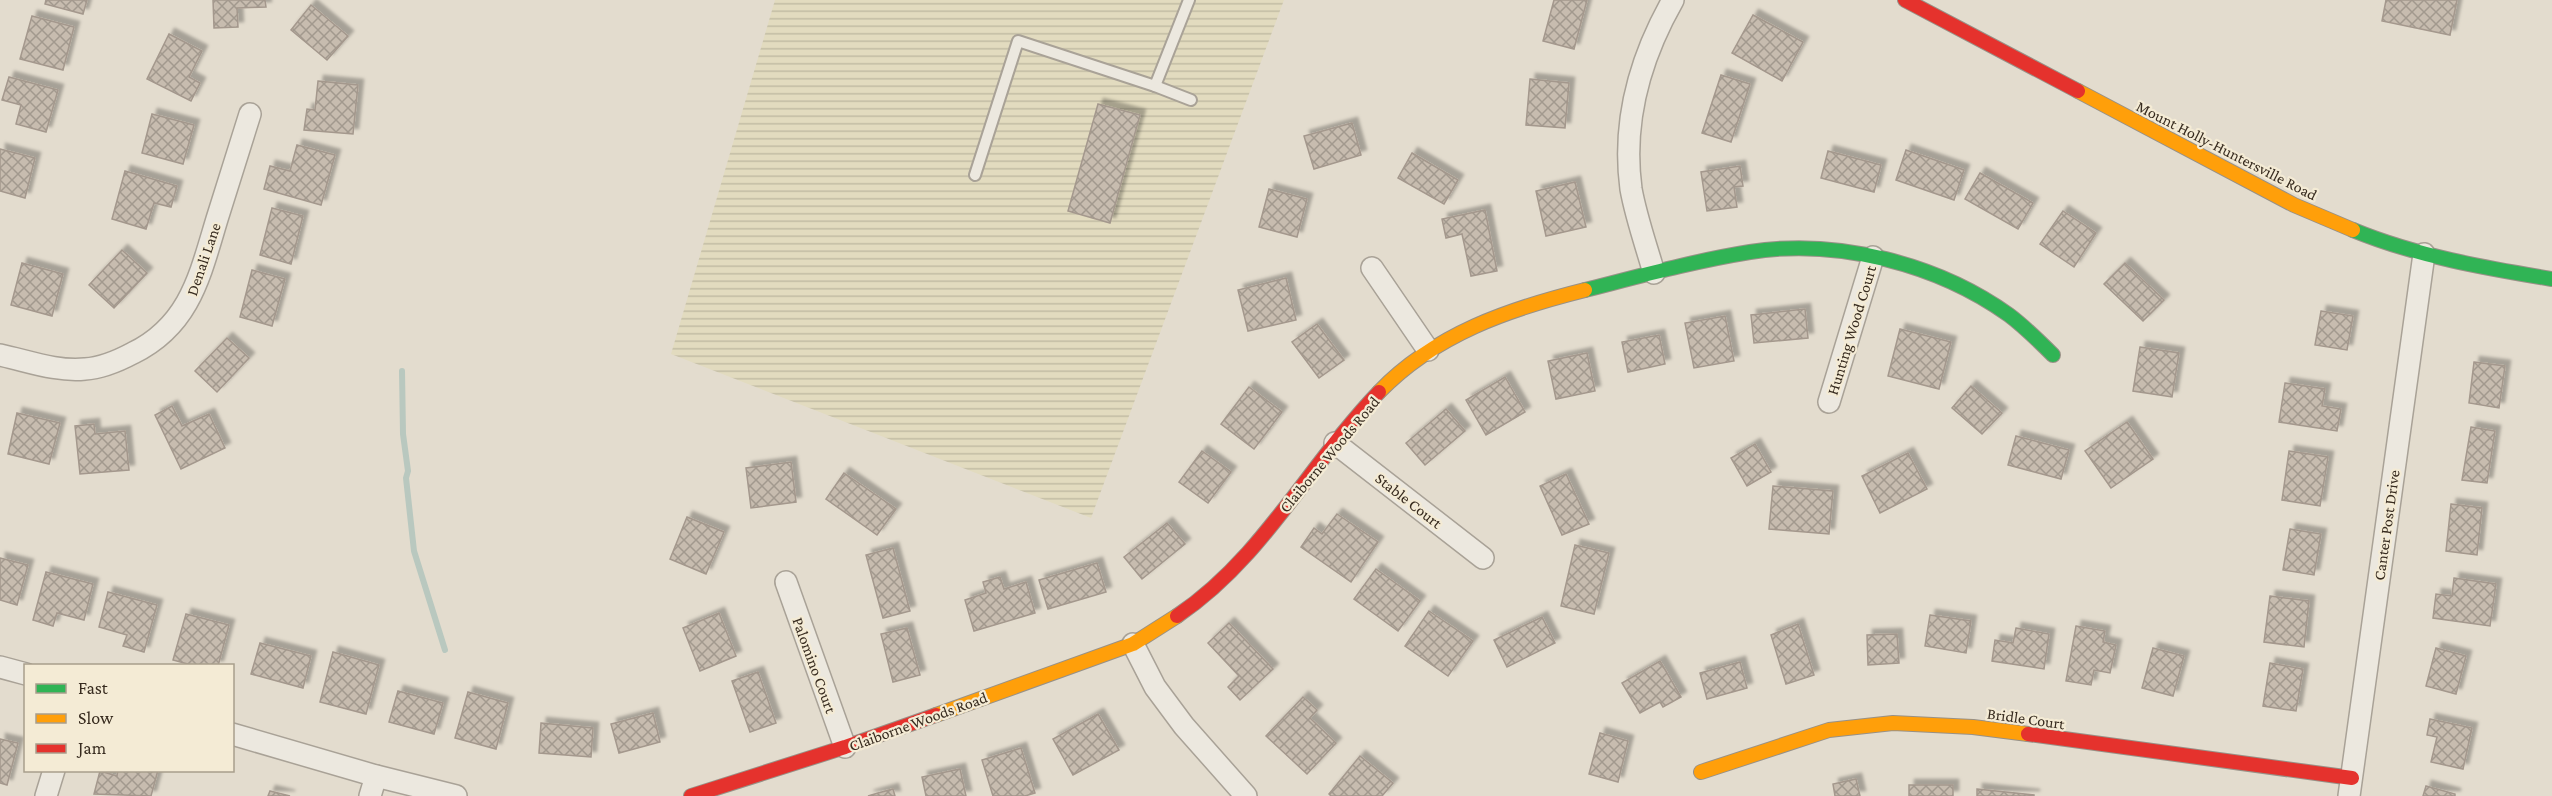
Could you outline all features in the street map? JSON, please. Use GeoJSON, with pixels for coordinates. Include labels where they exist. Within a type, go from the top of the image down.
{"type":"FeatureCollection","features":[{"type":"Feature","properties":{"kind":"street"},"geometry":{"type":"LineString","coordinates":[[1654,273],[1631,189],[1629,165],[1631,118],[1640,74],[1653,39],[1673,0]]}},
{"type":"Feature","properties":{"kind":"street","name":"Mount Holly-Huntersville Road"},"geometry":{"type":"LineString","coordinates":[[1905,0],[2294,205],[2362,234],[2424,254],[2496,270],[2552,279]]}},
{"type":"Feature","properties":{"kind":"street","name":"Denali Lane"},"geometry":{"type":"LineString","coordinates":[[0,355],[60,369],[86,369],[122,359],[147,346],[167,330],[181,314],[197,285],[250,114]]}},
{"type":"Feature","properties":{"kind":"street","name":"Claiborne Woods Road"},"geometry":{"type":"LineString","coordinates":[[692,796],[845,747],[1133,644],[1172,622],[1203,598],[1240,562],[1359,413],[1404,368],[1428,351],[1506,312],[1538,301],[1751,252],[1823,249],[1873,257],[1931,274],[1965,289],[2005,311],[2053,355]]}},
{"type":"Feature","properties":{"kind":"street","name":"Canter Post Drive"},"geometry":{"type":"LineString","coordinates":[[2350,787],[2424,254]]}},
{"type":"Feature","properties":{"kind":"street","name":"Hunting Wood Court"},"geometry":{"type":"LineString","coordinates":[[1829,402],[1873,257]]}},
{"type":"Feature","properties":{"kind":"street"},"geometry":{"type":"LineString","coordinates":[[1371,268],[1428,351]]}},
{"type":"Feature","properties":{"kind":"street","name":"Stable Court"},"geometry":{"type":"LineString","coordinates":[[1335,443],[1483,558]]}},
{"type":"Feature","properties":{"kind":"street","name":"Palomino Court"},"geometry":{"type":"LineString","coordinates":[[786,582],[845,747]]}},
{"type":"Feature","properties":{"kind":"street"},"geometry":{"type":"LineString","coordinates":[[1133,644],[1155,687],[1184,726],[1246,796]]}},
{"type":"Feature","properties":{"kind":"street"},"geometry":{"type":"LineString","coordinates":[[0,667],[24,673]]}},
{"type":"Feature","properties":{"kind":"street","name":"Bridle Court"},"geometry":{"type":"LineString","coordinates":[[1701,772],[1829,730],[1893,723],[1973,727],[2350,787]]}},
{"type":"Feature","properties":{"kind":"street"},"geometry":{"type":"LineString","coordinates":[[234,735],[373,786],[456,796]]}},
{"type":"Feature","properties":{"kind":"street"},"geometry":{"type":"LineString","coordinates":[[46,796],[54,772]]}},
{"type":"Feature","properties":{"kind":"lane"},"geometry":{"type":"LineString","coordinates":[[1155,86],[1189,0]]}},
{"type":"Feature","properties":{"kind":"lane"},"geometry":{"type":"LineString","coordinates":[[975,175],[1018,42],[1155,86],[1191,100]]}},
{"type":"Feature","properties":{"kind":"shaded area"},"geometry":{"type":"Polygon","coordinates":[[[775,0],[1284,0],[1091,518],[671,354],[775,0]]]}},
{"type":"Feature","properties":{"kind":"building"},"geometry":{"type":"Polygon","coordinates":[[[46,0],[87,0],[83,14],[45,4],[46,0]]]}},
{"type":"Feature","properties":{"kind":"building"},"geometry":{"type":"Polygon","coordinates":[[[213,0],[265,0],[266,7],[237,8],[238,27],[214,28],[213,0]]]}},
{"type":"Feature","properties":{"kind":"building"},"geometry":{"type":"Polygon","coordinates":[[[1554,0],[1587,0],[1574,49],[1543,41],[1554,0]]]}},
{"type":"Feature","properties":{"kind":"building"},"geometry":{"type":"Polygon","coordinates":[[[2386,0],[2457,0],[2450,35],[2382,21],[2386,0]]]}},
{"type":"Feature","properties":{"kind":"building"},"geometry":{"type":"Polygon","coordinates":[[[311,5],[348,36],[327,60],[291,30],[311,5]]]}},
{"type":"Feature","properties":{"kind":"building"},"geometry":{"type":"Polygon","coordinates":[[[1753,15],[1803,42],[1782,81],[1732,53],[1753,15]]]}},
{"type":"Feature","properties":{"kind":"building"},"geometry":{"type":"Polygon","coordinates":[[[32,16],[74,27],[63,70],[20,59],[32,16]]]}},
{"type":"Feature","properties":{"kind":"building"},"geometry":{"type":"Polygon","coordinates":[[[169,34],[202,51],[189,77],[200,83],[191,101],[147,79],[169,34]]]}},
{"type":"Feature","properties":{"kind":"building"},"geometry":{"type":"Polygon","coordinates":[[[1721,75],[1750,84],[1731,142],[1702,133],[1721,75]]]}},
{"type":"Feature","properties":{"kind":"building"},"geometry":{"type":"Polygon","coordinates":[[[9,77],[58,90],[46,132],[16,124],[21,105],[2,100],[9,77]]]}},
{"type":"Feature","properties":{"kind":"building"},"geometry":{"type":"Polygon","coordinates":[[[1530,79],[1569,83],[1565,128],[1526,125],[1530,79]]]}},
{"type":"Feature","properties":{"kind":"building"},"geometry":{"type":"Polygon","coordinates":[[[318,81],[358,85],[353,134],[304,130],[307,109],[315,110],[318,81]]]}},
{"type":"Feature","properties":{"kind":"building"},"geometry":{"type":"Polygon","coordinates":[[[1098,104],[1140,115],[1110,223],[1068,211],[1098,104]]]}},
{"type":"Feature","properties":{"kind":"building"},"geometry":{"type":"Polygon","coordinates":[[[152,114],[194,125],[183,164],[142,153],[152,114]]]}},
{"type":"Feature","properties":{"kind":"building"},"geometry":{"type":"Polygon","coordinates":[[[1352,123],[1361,155],[1314,169],[1304,136],[1352,123]]]}},
{"type":"Feature","properties":{"kind":"building"},"geometry":{"type":"Polygon","coordinates":[[[297,145],[335,155],[321,205],[264,189],[270,166],[290,171],[297,145]]]}},
{"type":"Feature","properties":{"kind":"building"},"geometry":{"type":"Polygon","coordinates":[[[0,149],[35,158],[25,198],[0,191],[0,149]]]}},
{"type":"Feature","properties":{"kind":"building"},"geometry":{"type":"Polygon","coordinates":[[[1906,150],[1964,170],[1954,200],[1896,180],[1906,150]]]}},
{"type":"Feature","properties":{"kind":"building"},"geometry":{"type":"Polygon","coordinates":[[[1828,151],[1881,165],[1874,192],[1821,178],[1828,151]]]}},
{"type":"Feature","properties":{"kind":"building"},"geometry":{"type":"Polygon","coordinates":[[[1412,153],[1458,180],[1444,204],[1398,178],[1412,153]]]}},
{"type":"Feature","properties":{"kind":"building"},"geometry":{"type":"Polygon","coordinates":[[[1740,166],[1743,186],[1734,187],[1737,207],[1707,211],[1701,172],[1740,166]]]}},
{"type":"Feature","properties":{"kind":"building"},"geometry":{"type":"Polygon","coordinates":[[[125,171],[177,186],[171,207],[154,203],[146,229],[112,219],[125,171]]]}},
{"type":"Feature","properties":{"kind":"building"},"geometry":{"type":"Polygon","coordinates":[[[1980,173],[2033,203],[2018,229],[1965,199],[1980,173]]]}},
{"type":"Feature","properties":{"kind":"building"},"geometry":{"type":"Polygon","coordinates":[[[1575,182],[1586,227],[1546,236],[1536,191],[1575,182]]]}},
{"type":"Feature","properties":{"kind":"building"},"geometry":{"type":"Polygon","coordinates":[[[1269,189],[1307,199],[1297,237],[1259,227],[1269,189]]]}},
{"type":"Feature","properties":{"kind":"building"},"geometry":{"type":"Polygon","coordinates":[[[272,208],[303,216],[291,264],[260,255],[272,208]]]}},
{"type":"Feature","properties":{"kind":"building"},"geometry":{"type":"Polygon","coordinates":[[[1485,210],[1497,271],[1471,276],[1462,234],[1446,238],[1442,219],[1485,210]]]}},
{"type":"Feature","properties":{"kind":"building"},"geometry":{"type":"Polygon","coordinates":[[[2063,211],[2096,233],[2074,267],[2040,244],[2063,211]]]}},
{"type":"Feature","properties":{"kind":"building"},"geometry":{"type":"Polygon","coordinates":[[[122,250],[147,273],[114,308],[89,285],[122,250]]]}},
{"type":"Feature","properties":{"kind":"building"},"geometry":{"type":"Polygon","coordinates":[[[22,263],[63,274],[52,316],[11,305],[22,263]]]}},
{"type":"Feature","properties":{"kind":"building"},"geometry":{"type":"Polygon","coordinates":[[[2125,263],[2164,300],[2143,321],[2104,284],[2125,263]]]}},
{"type":"Feature","properties":{"kind":"building"},"geometry":{"type":"Polygon","coordinates":[[[252,270],[285,279],[272,326],[240,317],[252,270]]]}},
{"type":"Feature","properties":{"kind":"building"},"geometry":{"type":"Polygon","coordinates":[[[1286,278],[1296,320],[1248,331],[1238,290],[1286,278]]]}},
{"type":"Feature","properties":{"kind":"building"},"geometry":{"type":"Polygon","coordinates":[[[1805,309],[1808,338],[1754,343],[1751,315],[1805,309]]]}},
{"type":"Feature","properties":{"kind":"building"},"geometry":{"type":"Polygon","coordinates":[[[2321,311],[2353,316],[2347,350],[2315,345],[2321,311]]]}},
{"type":"Feature","properties":{"kind":"building"},"geometry":{"type":"Polygon","coordinates":[[[1725,316],[1734,361],[1694,368],[1685,323],[1725,316]]]}},
{"type":"Feature","properties":{"kind":"building"},"geometry":{"type":"Polygon","coordinates":[[[1317,324],[1344,360],[1319,378],[1292,342],[1317,324]]]}},
{"type":"Feature","properties":{"kind":"building"},"geometry":{"type":"Polygon","coordinates":[[[1900,329],[1951,342],[1939,389],[1888,376],[1900,329]]]}},
{"type":"Feature","properties":{"kind":"building"},"geometry":{"type":"Polygon","coordinates":[[[1659,335],[1665,364],[1628,372],[1622,342],[1659,335]]]}},
{"type":"Feature","properties":{"kind":"building"},"geometry":{"type":"Polygon","coordinates":[[[227,338],[249,358],[217,392],[195,371],[227,338]]]}},
{"type":"Feature","properties":{"kind":"building"},"geometry":{"type":"Polygon","coordinates":[[[2140,347],[2179,353],[2172,397],[2133,391],[2140,347]]]}},
{"type":"Feature","properties":{"kind":"building"},"geometry":{"type":"Polygon","coordinates":[[[1587,353],[1595,391],[1556,399],[1548,361],[1587,353]]]}},
{"type":"Feature","properties":{"kind":"building"},"geometry":{"type":"Polygon","coordinates":[[[2474,362],[2505,366],[2499,408],[2469,403],[2474,362]]]}},
{"type":"Feature","properties":{"kind":"building"},"geometry":{"type":"Polygon","coordinates":[[[1505,377],[1525,412],[1486,435],[1466,400],[1505,377]]]}},
{"type":"Feature","properties":{"kind":"building"},"geometry":{"type":"Polygon","coordinates":[[[2285,383],[2325,389],[2322,406],[2341,409],[2337,431],[2279,422],[2285,383]]]}},
{"type":"Feature","properties":{"kind":"building"},"geometry":{"type":"Polygon","coordinates":[[[1971,386],[2002,413],[1982,434],[1952,408],[1971,386]]]}},
{"type":"Feature","properties":{"kind":"building"},"geometry":{"type":"Polygon","coordinates":[[[1249,387],[1282,412],[1254,449],[1221,424],[1249,387]]]}},
{"type":"Feature","properties":{"kind":"building"},"geometry":{"type":"Polygon","coordinates":[[[172,406],[182,426],[209,414],[225,448],[181,469],[155,415],[172,406]]]}},
{"type":"Feature","properties":{"kind":"building"},"geometry":{"type":"Polygon","coordinates":[[[1446,409],[1465,431],[1425,465],[1406,443],[1446,409]]]}},
{"type":"Feature","properties":{"kind":"building"},"geometry":{"type":"Polygon","coordinates":[[[17,413],[60,423],[49,464],[8,454],[17,413]]]}},
{"type":"Feature","properties":{"kind":"building"},"geometry":{"type":"Polygon","coordinates":[[[2127,422],[2153,459],[2111,488],[2085,451],[2127,422]]]}},
{"type":"Feature","properties":{"kind":"building"},"geometry":{"type":"Polygon","coordinates":[[[94,424],[95,434],[125,431],[129,470],[80,474],[75,426],[94,424]]]}},
{"type":"Feature","properties":{"kind":"building"},"geometry":{"type":"Polygon","coordinates":[[[2471,427],[2495,431],[2487,483],[2462,480],[2471,427]]]}},
{"type":"Feature","properties":{"kind":"building"},"geometry":{"type":"Polygon","coordinates":[[[2016,436],[2069,450],[2061,479],[2008,465],[2016,436]]]}},
{"type":"Feature","properties":{"kind":"building"},"geometry":{"type":"Polygon","coordinates":[[[1755,444],[1771,472],[1747,486],[1731,458],[1755,444]]]}},
{"type":"Feature","properties":{"kind":"building"},"geometry":{"type":"Polygon","coordinates":[[[1202,451],[1231,472],[1208,503],[1179,482],[1202,451]]]}},
{"type":"Feature","properties":{"kind":"building"},"geometry":{"type":"Polygon","coordinates":[[[2289,451],[2328,457],[2320,506],[2282,500],[2289,451]]]}},
{"type":"Feature","properties":{"kind":"building"},"geometry":{"type":"Polygon","coordinates":[[[1908,453],[1927,489],[1880,513],[1862,476],[1908,453]]]}},
{"type":"Feature","properties":{"kind":"building"},"geometry":{"type":"Polygon","coordinates":[[[791,462],[796,502],[751,508],[746,468],[791,462]]]}},
{"type":"Feature","properties":{"kind":"building"},"geometry":{"type":"Polygon","coordinates":[[[844,473],[896,509],[877,535],[826,499],[844,473]]]}},
{"type":"Feature","properties":{"kind":"building"},"geometry":{"type":"Polygon","coordinates":[[[1566,474],[1589,524],[1562,535],[1540,486],[1566,474]]]}},
{"type":"Feature","properties":{"kind":"building"},"geometry":{"type":"Polygon","coordinates":[[[1773,486],[1833,491],[1829,534],[1769,529],[1773,486]]]}},
{"type":"Feature","properties":{"kind":"building"},"geometry":{"type":"Polygon","coordinates":[[[2451,504],[2482,508],[2477,555],[2446,551],[2451,504]]]}},
{"type":"Feature","properties":{"kind":"building"},"geometry":{"type":"Polygon","coordinates":[[[1337,514],[1378,542],[1351,582],[1301,547],[1314,528],[1322,534],[1337,514]]]}},
{"type":"Feature","properties":{"kind":"building"},"geometry":{"type":"Polygon","coordinates":[[[687,517],[724,532],[706,574],[670,559],[687,517]]]}},
{"type":"Feature","properties":{"kind":"building"},"geometry":{"type":"Polygon","coordinates":[[[1167,523],[1185,544],[1142,579],[1124,557],[1167,523]]]}},
{"type":"Feature","properties":{"kind":"building"},"geometry":{"type":"Polygon","coordinates":[[[2290,529],[2321,534],[2314,575],[2283,570],[2290,529]]]}},
{"type":"Feature","properties":{"kind":"building"},"geometry":{"type":"Polygon","coordinates":[[[1575,545],[1609,553],[1594,614],[1561,606],[1575,545]]]}},
{"type":"Feature","properties":{"kind":"building"},"geometry":{"type":"Polygon","coordinates":[[[893,548],[910,611],[883,618],[866,555],[893,548]]]}},
{"type":"Feature","properties":{"kind":"building"},"geometry":{"type":"Polygon","coordinates":[[[0,558],[28,565],[17,605],[0,600],[0,558]]]}},
{"type":"Feature","properties":{"kind":"building"},"geometry":{"type":"Polygon","coordinates":[[[1097,563],[1106,592],[1048,609],[1039,580],[1097,563]]]}},
{"type":"Feature","properties":{"kind":"building"},"geometry":{"type":"Polygon","coordinates":[[[1376,569],[1420,601],[1398,631],[1354,599],[1376,569]]]}},
{"type":"Feature","properties":{"kind":"building"},"geometry":{"type":"Polygon","coordinates":[[[46,572],[93,584],[84,620],[57,613],[53,626],[33,620],[46,572]]]}},
{"type":"Feature","properties":{"kind":"building"},"geometry":{"type":"Polygon","coordinates":[[[1000,577],[1004,589],[1026,582],[1035,613],[974,631],[965,600],[986,593],[983,582],[1000,577]]]}},
{"type":"Feature","properties":{"kind":"building"},"geometry":{"type":"Polygon","coordinates":[[[2454,578],[2496,584],[2490,626],[2433,618],[2436,594],[2452,596],[2454,578]]]}},
{"type":"Feature","properties":{"kind":"building"},"geometry":{"type":"Polygon","coordinates":[[[108,592],[157,605],[144,652],[123,646],[127,635],[99,627],[108,592]]]}},
{"type":"Feature","properties":{"kind":"building"},"geometry":{"type":"Polygon","coordinates":[[[2270,596],[2309,601],[2304,647],[2264,642],[2270,596]]]}},
{"type":"Feature","properties":{"kind":"building"},"geometry":{"type":"Polygon","coordinates":[[[1429,611],[1473,641],[1448,676],[1405,646],[1429,611]]]}},
{"type":"Feature","properties":{"kind":"building"},"geometry":{"type":"Polygon","coordinates":[[[719,613],[736,656],[700,671],[683,628],[719,613]]]}},
{"type":"Feature","properties":{"kind":"building"},"geometry":{"type":"Polygon","coordinates":[[[186,614],[229,625],[219,664],[188,664],[173,660],[186,614]]]}},
{"type":"Feature","properties":{"kind":"building"},"geometry":{"type":"Polygon","coordinates":[[[1930,615],[1971,621],[1966,653],[1925,646],[1930,615]]]}},
{"type":"Feature","properties":{"kind":"building"},"geometry":{"type":"Polygon","coordinates":[[[1542,617],[1555,643],[1507,667],[1494,640],[1542,617]]]}},
{"type":"Feature","properties":{"kind":"building"},"geometry":{"type":"Polygon","coordinates":[[[1229,623],[1273,669],[1240,700],[1228,687],[1239,676],[1208,643],[1229,623]]]}},
{"type":"Feature","properties":{"kind":"building"},"geometry":{"type":"Polygon","coordinates":[[[1798,624],[1814,675],[1786,684],[1771,635],[1798,624]]]}},
{"type":"Feature","properties":{"kind":"building"},"geometry":{"type":"Polygon","coordinates":[[[2076,626],[2105,631],[2103,642],[2116,645],[2110,673],[2094,670],[2091,685],[2066,681],[2076,626]]]}},
{"type":"Feature","properties":{"kind":"building"},"geometry":{"type":"Polygon","coordinates":[[[907,628],[920,675],[893,682],[881,634],[907,628]]]}},
{"type":"Feature","properties":{"kind":"building"},"geometry":{"type":"Polygon","coordinates":[[[2016,628],[2049,634],[2044,669],[1992,661],[1995,640],[2013,643],[2016,628]]]}},
{"type":"Feature","properties":{"kind":"building"},"geometry":{"type":"Polygon","coordinates":[[[1897,634],[1899,663],[1868,665],[1867,635],[1897,634]]]}},
{"type":"Feature","properties":{"kind":"building"},"geometry":{"type":"Polygon","coordinates":[[[260,643],[311,656],[303,688],[251,674],[260,643]]]}},
{"type":"Feature","properties":{"kind":"building"},"geometry":{"type":"Polygon","coordinates":[[[2153,648],[2184,656],[2173,696],[2142,688],[2153,648]]]}},
{"type":"Feature","properties":{"kind":"building"},"geometry":{"type":"Polygon","coordinates":[[[2436,648],[2466,656],[2456,694],[2426,686],[2436,648]]]}},
{"type":"Feature","properties":{"kind":"building"},"geometry":{"type":"Polygon","coordinates":[[[333,652],[379,665],[366,714],[320,702],[333,652]]]}},
{"type":"Feature","properties":{"kind":"building"},"geometry":{"type":"Polygon","coordinates":[[[1660,661],[1681,697],[1663,707],[1660,702],[1640,713],[1622,683],[1660,661]]]}},
{"type":"Feature","properties":{"kind":"building"},"geometry":{"type":"Polygon","coordinates":[[[1740,662],[1747,688],[1707,699],[1700,673],[1740,662]]]}},
{"type":"Feature","properties":{"kind":"building"},"geometry":{"type":"Polygon","coordinates":[[[2270,663],[2303,669],[2296,711],[2263,706],[2270,663]]]}},
{"type":"Feature","properties":{"kind":"building"},"geometry":{"type":"Polygon","coordinates":[[[758,672],[776,723],[750,732],[732,681],[758,672]]]}},
{"type":"Feature","properties":{"kind":"building"},"geometry":{"type":"Polygon","coordinates":[[[398,691],[443,703],[434,734],[389,722],[398,691]]]}},
{"type":"Feature","properties":{"kind":"building"},"geometry":{"type":"Polygon","coordinates":[[[468,692],[508,703],[496,749],[455,738],[468,692]]]}},
{"type":"Feature","properties":{"kind":"building"},"geometry":{"type":"Polygon","coordinates":[[[1303,697],[1317,710],[1310,718],[1336,743],[1307,774],[1266,736],[1303,697]]]}},
{"type":"Feature","properties":{"kind":"building"},"geometry":{"type":"Polygon","coordinates":[[[653,713],[660,742],[619,753],[611,724],[653,713]]]}},
{"type":"Feature","properties":{"kind":"building"},"geometry":{"type":"Polygon","coordinates":[[[1098,714],[1119,750],[1073,775],[1053,739],[1098,714]]]}},
{"type":"Feature","properties":{"kind":"building"},"geometry":{"type":"Polygon","coordinates":[[[2430,719],[2472,728],[2463,769],[2431,762],[2437,737],[2427,735],[2430,719]]]}},
{"type":"Feature","properties":{"kind":"building"},"geometry":{"type":"Polygon","coordinates":[[[541,723],[593,728],[591,757],[539,753],[541,723]]]}},
{"type":"Feature","properties":{"kind":"building"},"geometry":{"type":"Polygon","coordinates":[[[1600,733],[1628,741],[1618,782],[1589,774],[1600,733]]]}},
{"type":"Feature","properties":{"kind":"building"},"geometry":{"type":"Polygon","coordinates":[[[0,739],[18,743],[7,785],[0,783],[0,739]]]}},
{"type":"Feature","properties":{"kind":"building"},"geometry":{"type":"Polygon","coordinates":[[[1021,748],[1035,793],[1025,796],[993,796],[982,760],[1021,748]]]}},
{"type":"Feature","properties":{"kind":"building"},"geometry":{"type":"Polygon","coordinates":[[[1360,756],[1393,783],[1382,796],[1331,796],[1329,794],[1360,756]]]}},
{"type":"Feature","properties":{"kind":"building"},"geometry":{"type":"Polygon","coordinates":[[[960,769],[966,796],[926,796],[922,777],[960,769]]]}},
{"type":"Feature","properties":{"kind":"building"},"geometry":{"type":"Polygon","coordinates":[[[100,772],[117,776],[118,772],[157,772],[151,796],[94,794],[100,772]]]}},
{"type":"Feature","properties":{"kind":"building"},"geometry":{"type":"Polygon","coordinates":[[[1856,779],[1860,796],[1835,796],[1833,784],[1856,779]]]}},
{"type":"Feature","properties":{"kind":"building"},"geometry":{"type":"Polygon","coordinates":[[[1909,785],[1953,785],[1953,796],[1909,796],[1909,785]]]}},
{"type":"Feature","properties":{"kind":"building"},"geometry":{"type":"Polygon","coordinates":[[[2426,786],[2455,794],[2455,796],[2423,796],[2426,786]]]}},
{"type":"Feature","properties":{"kind":"building"},"geometry":{"type":"Polygon","coordinates":[[[893,789],[895,796],[868,796],[878,793],[893,789]]]}},
{"type":"Feature","properties":{"kind":"building"},"geometry":{"type":"Polygon","coordinates":[[[1977,789],[2034,795],[2034,796],[1977,796],[1977,789]]]}},
{"type":"Feature","properties":{"kind":"building"},"geometry":{"type":"Polygon","coordinates":[[[270,791],[290,796],[268,796],[270,791]]]}},
{"type":"Feature","properties":{"kind":"waterway"},"geometry":{"type":"LineString","coordinates":[[402,371],[403,434],[414,551],[445,650]]}},
{"type":"Feature","properties":{"kind":"traffic: fast"},"geometry":{"type":"LineString","coordinates":[[2353,230],[2426,254],[2476,266],[2552,279]]}},
{"type":"Feature","properties":{"kind":"traffic: fast"},"geometry":{"type":"LineString","coordinates":[[1585,290],[1688,264],[1750,252],[1783,249],[1851,252],[1919,269],[1981,297],[2009,315],[2053,355]]}},
{"type":"Feature","properties":{"kind":"traffic: slow"},"geometry":{"type":"LineString","coordinates":[[2078,91],[2294,205],[2353,230]]}},
{"type":"Feature","properties":{"kind":"traffic: slow"},"geometry":{"type":"LineString","coordinates":[[1379,392],[1424,354],[1475,326],[1501,315],[1585,290]]}},
{"type":"Feature","properties":{"kind":"traffic: slow"},"geometry":{"type":"LineString","coordinates":[[936,715],[1133,644],[1177,616]]}},
{"type":"Feature","properties":{"kind":"traffic: slow"},"geometry":{"type":"LineString","coordinates":[[1701,772],[1829,730],[1893,723],[1973,727],[2028,734]]}},
{"type":"Feature","properties":{"kind":"traffic: jam"},"geometry":{"type":"LineString","coordinates":[[1905,0],[2078,91]]}},
{"type":"Feature","properties":{"kind":"traffic: jam"},"geometry":{"type":"LineString","coordinates":[[1177,616],[1235,567],[1379,392]]}},
{"type":"Feature","properties":{"kind":"traffic: jam"},"geometry":{"type":"LineString","coordinates":[[691,796],[845,747],[936,715]]}},
{"type":"Feature","properties":{"kind":"traffic: jam"},"geometry":{"type":"LineString","coordinates":[[2028,734],[2352,778]]}}]}
